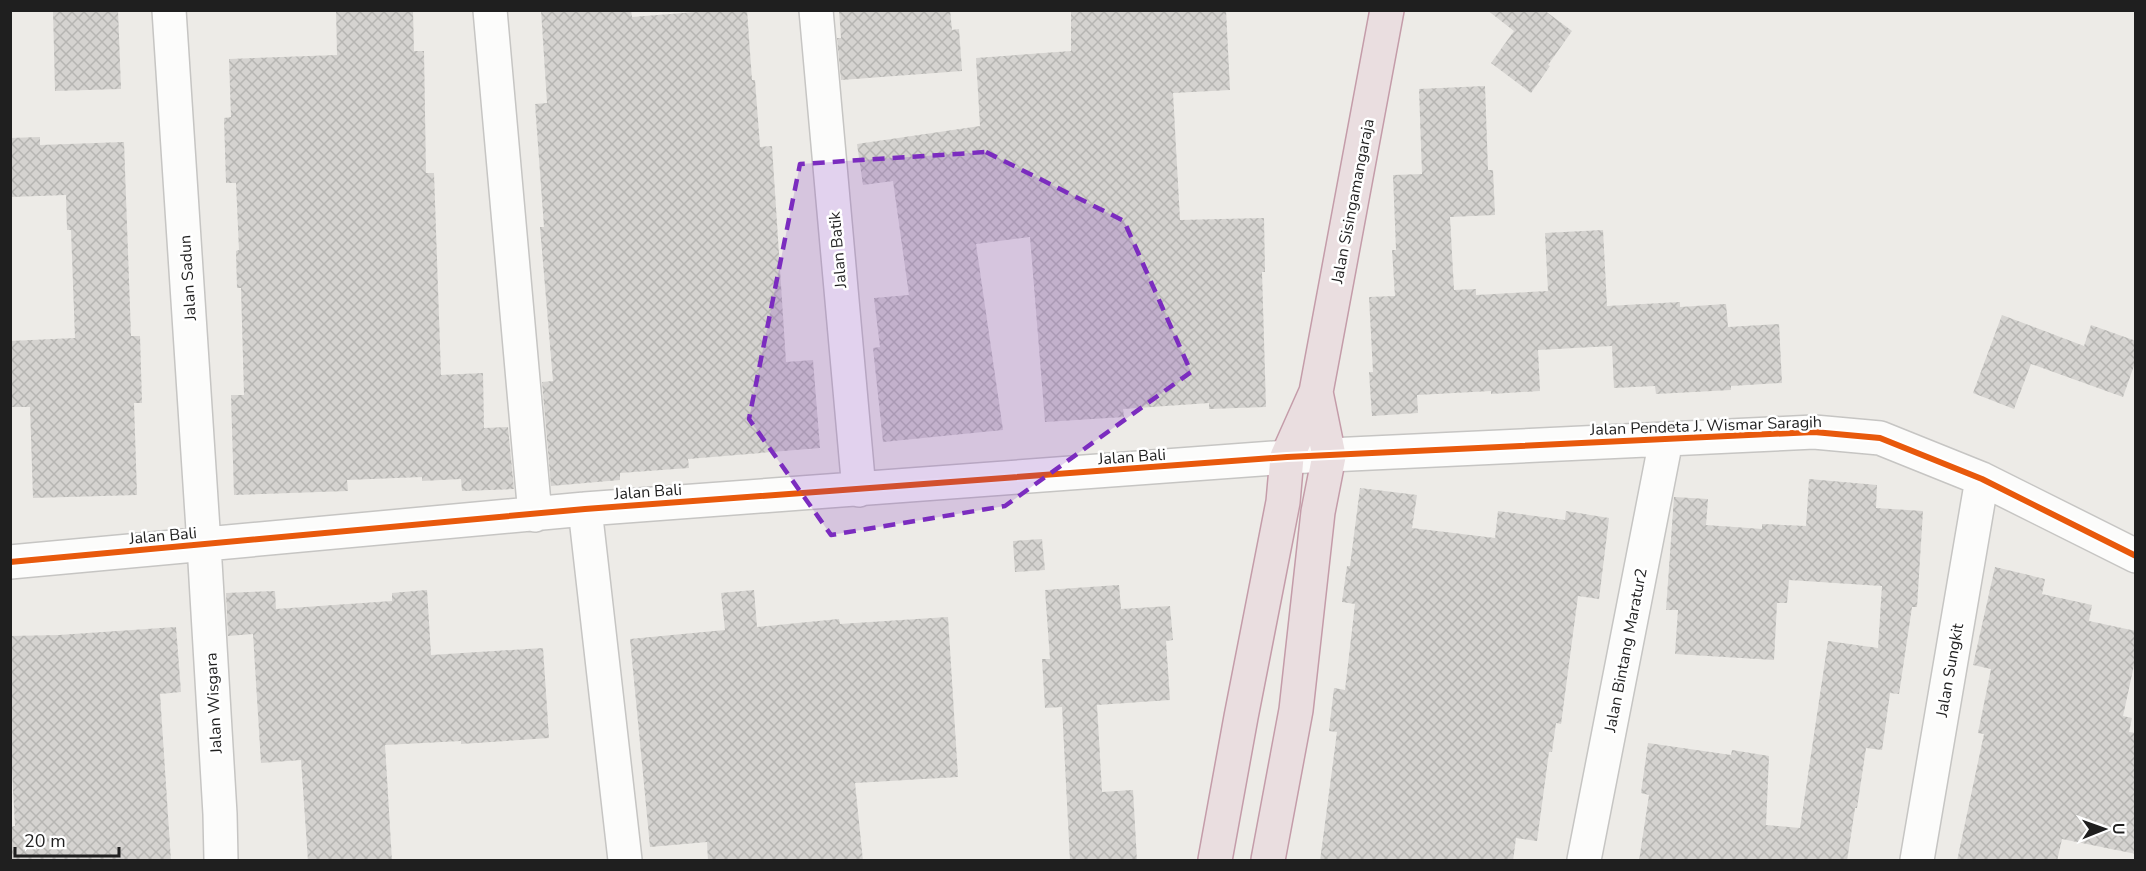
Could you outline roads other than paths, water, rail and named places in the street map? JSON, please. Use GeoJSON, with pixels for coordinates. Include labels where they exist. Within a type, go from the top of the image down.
{"type":"FeatureCollection","features":[{"type":"Feature","properties":{"kind":"highway","name":"Jalan Sisingamangaraja"},"geometry":{"type":"LineString","coordinates":[[1215,861],[1283,502],[1287,457],[1316,392],[1387,10]]}},
{"type":"Feature","properties":{"kind":"highway","name":"Jalan Sisingamangaraja"},"geometry":{"type":"LineString","coordinates":[[1316,392],[1329,456]]}},
{"type":"Feature","properties":{"kind":"highway"},"geometry":{"type":"LineString","coordinates":[[1268,861],[1296,710],[1318,512],[1329,456]]}},
{"type":"Feature","properties":{"kind":"street","name":"Jalan Sadun"},"geometry":{"type":"LineString","coordinates":[[169,10],[204,545]]}},
{"type":"Feature","properties":{"kind":"street"},"geometry":{"type":"LineString","coordinates":[[489,10],[535,515]]}},
{"type":"Feature","properties":{"kind":"street","name":"Jalan Batik"},"geometry":{"type":"LineString","coordinates":[[816,10],[859,490]]}},
{"type":"Feature","properties":{"kind":"street","name":"Jalan Pendeta J. Wismar Saragih"},"geometry":{"type":"LineString","coordinates":[[1287,457],[1814,432],[1849,434],[1880,438],[1982,479],[2136,556]]}},
{"type":"Feature","properties":{"kind":"street","name":"Jalan Bintang Maratur2"},"geometry":{"type":"LineString","coordinates":[[1584,861],[1666,440]]}},
{"type":"Feature","properties":{"kind":"street","name":"Jalan Bali"},"geometry":{"type":"LineString","coordinates":[[10,561],[585,509],[1287,457]]}},
{"type":"Feature","properties":{"kind":"street","name":"Jalan Sungkit"},"geometry":{"type":"LineString","coordinates":[[1917,861],[1982,479]]}},
{"type":"Feature","properties":{"kind":"street"},"geometry":{"type":"LineString","coordinates":[[585,509],[625,861]]}},
{"type":"Feature","properties":{"kind":"street","name":"Jalan Wisgara"},"geometry":{"type":"LineString","coordinates":[[204,545],[221,861]]}}]}
